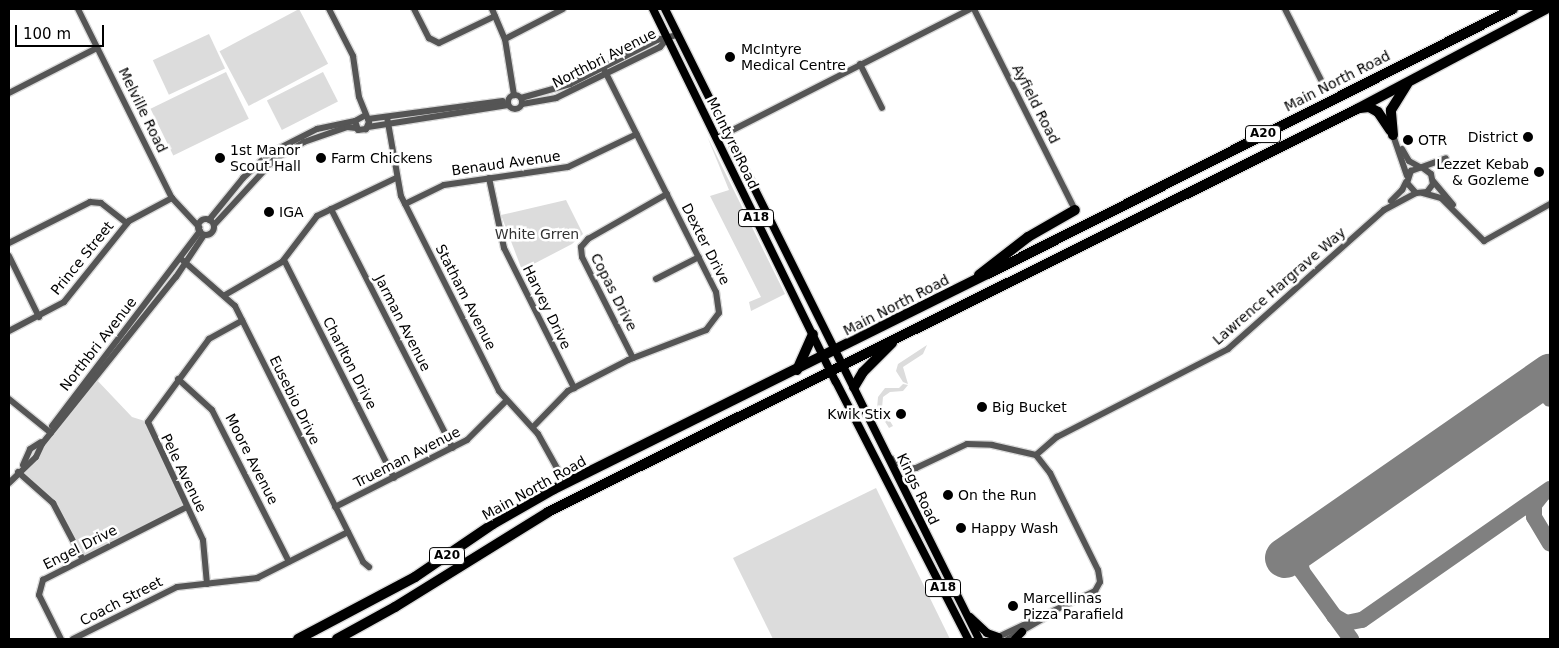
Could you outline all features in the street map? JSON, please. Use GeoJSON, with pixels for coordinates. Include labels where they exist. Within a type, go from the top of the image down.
{"type":"FeatureCollection","features":[{"type":"Feature","properties":{"kind":"highway","name":"Main North Road"},"geometry":{"type":"LineString","coordinates":[[298,639],[415,577],[493,524],[546,494],[835,351],[1513,9]]}},
{"type":"Feature","properties":{"kind":"highway","name":"Main North Road"},"geometry":{"type":"LineString","coordinates":[[336,639],[395,608],[548,512],[842,364],[1358,109],[1546,9]]}},
{"type":"Feature","properties":{"kind":"highway"},"geometry":{"type":"LineString","coordinates":[[1394,136],[1391,110],[1410,82]]}},
{"type":"Feature","properties":{"kind":"highway"},"geometry":{"type":"LineString","coordinates":[[1358,109],[1369,107],[1378,112],[1394,136]]}},
{"type":"Feature","properties":{"kind":"highway"},"geometry":{"type":"LineString","coordinates":[[964,286],[1028,237],[1075,210]]}},
{"type":"Feature","properties":{"kind":"highway"},"geometry":{"type":"LineString","coordinates":[[797,370],[812,334]]}},
{"type":"Feature","properties":{"kind":"highway"},"geometry":{"type":"LineString","coordinates":[[854,387],[863,372],[898,337]]}},
{"type":"Feature","properties":{"kind":"main road","name":"McIntyre Road"},"geometry":{"type":"LineString","coordinates":[[653,9],[830,370]]}},
{"type":"Feature","properties":{"kind":"main road","name":"McIntyre Road"},"geometry":{"type":"LineString","coordinates":[[665,9],[835,351]]}},
{"type":"Feature","properties":{"kind":"main road"},"geometry":{"type":"LineString","coordinates":[[780,240],[774,244],[780,267]]}},
{"type":"Feature","properties":{"kind":"main road","name":"Kings Road"},"geometry":{"type":"LineString","coordinates":[[835,351],[979,639]]}},
{"type":"Feature","properties":{"kind":"main road","name":"Kings Road"},"geometry":{"type":"LineString","coordinates":[[830,370],[968,639]]}},
{"type":"Feature","properties":{"kind":"main road"},"geometry":{"type":"LineString","coordinates":[[964,610],[987,633],[996,638]]}},
{"type":"Feature","properties":{"kind":"main road"},"geometry":{"type":"LineString","coordinates":[[1014,639],[1022,632]]}},
{"type":"Feature","properties":{"kind":"street","name":"Melville Road"},"geometry":{"type":"LineString","coordinates":[[78,9],[172,198],[192,217],[205,226]]}},
{"type":"Feature","properties":{"kind":"street"},"geometry":{"type":"LineString","coordinates":[[329,9],[353,56],[359,97],[360,120],[368,127]]}},
{"type":"Feature","properties":{"kind":"street"},"geometry":{"type":"LineString","coordinates":[[414,9],[429,38],[439,43],[495,16]]}},
{"type":"Feature","properties":{"kind":"street"},"geometry":{"type":"LineString","coordinates":[[492,9],[505,39],[514,95],[521,101]]}},
{"type":"Feature","properties":{"kind":"street"},"geometry":{"type":"LineString","coordinates":[[505,39],[564,9]]}},
{"type":"Feature","properties":{"kind":"street"},"geometry":{"type":"LineString","coordinates":[[716,138],[970,9]]}},
{"type":"Feature","properties":{"kind":"street","name":"Ayfield Road"},"geometry":{"type":"LineString","coordinates":[[974,9],[1075,210]]}},
{"type":"Feature","properties":{"kind":"street"},"geometry":{"type":"LineString","coordinates":[[1285,9],[1324,86]]}},
{"type":"Feature","properties":{"kind":"street","name":"Northbri Avenue"},"geometry":{"type":"LineString","coordinates":[[360,120],[362,130],[387,121],[508,102],[515,109],[521,101],[556,98],[605,71],[660,46],[668,38],[677,35]]}},
{"type":"Feature","properties":{"kind":"street"},"geometry":{"type":"LineString","coordinates":[[9,93],[97,48]]}},
{"type":"Feature","properties":{"kind":"street"},"geometry":{"type":"LineString","coordinates":[[860,64],[882,108]]}},
{"type":"Feature","properties":{"kind":"street","name":"Dexter Drive"},"geometry":{"type":"LineString","coordinates":[[533,428],[574,388],[633,358],[702,332],[717,319],[718,297],[605,71]]}},
{"type":"Feature","properties":{"kind":"street"},"geometry":{"type":"LineString","coordinates":[[508,102],[514,95]]}},
{"type":"Feature","properties":{"kind":"street","name":"Northbri Avenue"},"geometry":{"type":"LineString","coordinates":[[50,432],[205,226],[274,160],[304,142],[348,127],[360,120],[387,121]]}},
{"type":"Feature","properties":{"kind":"street","name":"Statham Avenue"},"geometry":{"type":"LineString","coordinates":[[387,121],[396,178],[405,204],[506,401],[533,428],[558,470]]}},
{"type":"Feature","properties":{"kind":"street","name":"Benaud Avenue"},"geometry":{"type":"LineString","coordinates":[[405,204],[444,185],[568,167],[637,134]]}},
{"type":"Feature","properties":{"kind":"street"},"geometry":{"type":"LineString","coordinates":[[1394,136],[1409,161],[1421,168],[1433,179],[1477,238],[1484,241],[1550,204]]}},
{"type":"Feature","properties":{"kind":"street"},"geometry":{"type":"LineString","coordinates":[[1394,136],[1410,190],[1441,198],[1456,211]]}},
{"type":"Feature","properties":{"kind":"street"},"geometry":{"type":"LineString","coordinates":[[1407,178],[1421,168],[1446,158],[1433,179],[1429,190],[1420,193]]}},
{"type":"Feature","properties":{"kind":"street"},"geometry":{"type":"LineString","coordinates":[[225,295],[284,260],[317,216],[396,178]]}},
{"type":"Feature","properties":{"kind":"street","name":"Harvey Drive"},"geometry":{"type":"LineString","coordinates":[[489,178],[504,248],[574,388]]}},
{"type":"Feature","properties":{"kind":"street","name":"Lawrence Hargrave Way"},"geometry":{"type":"LineString","coordinates":[[1036,456],[1057,437],[1228,349],[1384,210],[1402,190],[1407,178]]}},
{"type":"Feature","properties":{"kind":"street","name":"Lawrence Hargrave Way"},"geometry":{"type":"LineString","coordinates":[[1384,210],[1420,193]]}},
{"type":"Feature","properties":{"kind":"street","name":"Copas Drive"},"geometry":{"type":"LineString","coordinates":[[633,358],[581,255],[581,247],[588,239],[667,194]]}},
{"type":"Feature","properties":{"kind":"street","name":"Prince Street"},"geometry":{"type":"LineString","coordinates":[[9,332],[70,296],[127,223],[172,198]]}},
{"type":"Feature","properties":{"kind":"street"},"geometry":{"type":"LineString","coordinates":[[9,243],[90,202],[100,202],[127,223]]}},
{"type":"Feature","properties":{"kind":"street","name":"Jarman Avenue"},"geometry":{"type":"LineString","coordinates":[[331,209],[453,448]]}},
{"type":"Feature","properties":{"kind":"street","name":"Northbri Avenue"},"geometry":{"type":"LineString","coordinates":[[9,483],[18,472],[28,453],[50,432],[186,264],[205,226]]}},
{"type":"Feature","properties":{"kind":"street"},"geometry":{"type":"LineString","coordinates":[[9,256],[39,316]]}},
{"type":"Feature","properties":{"kind":"street"},"geometry":{"type":"LineString","coordinates":[[656,279],[699,257]]}},
{"type":"Feature","properties":{"kind":"street","name":"Eusebio Drive"},"geometry":{"type":"LineString","coordinates":[[180,258],[225,295],[242,321],[363,562],[369,567]]}},
{"type":"Feature","properties":{"kind":"street","name":"Charlton Drive"},"geometry":{"type":"LineString","coordinates":[[284,260],[394,478]]}},
{"type":"Feature","properties":{"kind":"street","name":"Pele Avenue"},"geometry":{"type":"LineString","coordinates":[[207,584],[203,540],[148,424],[155,408],[209,339],[242,321]]}},
{"type":"Feature","properties":{"kind":"street","name":"Moore Avenue"},"geometry":{"type":"LineString","coordinates":[[178,379],[212,410],[289,562]]}},
{"type":"Feature","properties":{"kind":"street"},"geometry":{"type":"LineString","coordinates":[[9,399],[50,432]]}},
{"type":"Feature","properties":{"kind":"street","name":"Trueman Avenue"},"geometry":{"type":"LineString","coordinates":[[335,507],[453,448],[474,435],[506,401]]}},
{"type":"Feature","properties":{"kind":"street"},"geometry":{"type":"LineString","coordinates":[[888,456],[908,469],[966,444],[1020,450],[1036,456],[1045,464],[1101,578],[1096,591],[996,638]]}},
{"type":"Feature","properties":{"kind":"street"},"geometry":{"type":"LineString","coordinates":[[18,472],[53,503],[83,560]]}},
{"type":"Feature","properties":{"kind":"street","name":"Engel Drive"},"geometry":{"type":"LineString","coordinates":[[61,639],[39,595],[39,586],[46,578],[187,507]]}},
{"type":"Feature","properties":{"kind":"street","name":"Coach Street"},"geometry":{"type":"LineString","coordinates":[[73,639],[177,587],[257,578],[348,532]]}},
{"type":"Feature","properties":{"kind":"street"},"geometry":{"type":"LineString","coordinates":[[1008,639],[1054,612]]}},
{"type":"Feature","properties":{"kind":"green space"},"geometry":{"type":"Polygon","coordinates":[[[299,9],[328,64],[249,106],[220,51],[299,9]]]}},
{"type":"Feature","properties":{"kind":"green space"},"geometry":{"type":"Polygon","coordinates":[[[209,34],[225,68],[169,95],[153,60],[209,34]]]}},
{"type":"Feature","properties":{"kind":"green space"},"geometry":{"type":"Polygon","coordinates":[[[226,72],[249,119],[173,156],[151,109],[226,72]]]}},
{"type":"Feature","properties":{"kind":"green space"},"geometry":{"type":"Polygon","coordinates":[[[323,72],[338,101],[282,130],[267,101],[323,72]]]}},
{"type":"Feature","properties":{"kind":"green space"},"geometry":{"type":"Polygon","coordinates":[[[707,136],[785,294],[751,311],[749,302],[761,297],[710,196],[729,190],[707,136]]]}},
{"type":"Feature","properties":{"kind":"green space","name":"White Grren"},"geometry":{"type":"Polygon","coordinates":[[[566,200],[583,234],[572,244],[522,270],[501,215],[566,200]]]}},
{"type":"Feature","properties":{"kind":"green space"},"geometry":{"type":"Polygon","coordinates":[[[927,345],[923,354],[903,367],[908,384],[903,382],[896,371],[898,364],[927,345]]]}},
{"type":"Feature","properties":{"kind":"green space"},"geometry":{"type":"Polygon","coordinates":[[[95,378],[132,417],[148,422],[187,507],[83,560],[57,509],[18,472],[95,378]]]}},
{"type":"Feature","properties":{"kind":"green space"},"geometry":{"type":"Polygon","coordinates":[[[903,384],[908,385],[903,391],[890,392],[883,397],[882,408],[893,426],[889,428],[877,409],[878,397],[885,388],[899,388],[903,384]]]}},
{"type":"Feature","properties":{"kind":"green space"},"geometry":{"type":"Polygon","coordinates":[[[876,488],[950,639],[773,639],[733,558],[876,488]]]}},
{"type":"Feature","properties":{"kind":"taxiway"},"geometry":{"type":"LineString","coordinates":[[1539,382],[1550,399]]}},
{"type":"Feature","properties":{"kind":"taxiway"},"geometry":{"type":"LineString","coordinates":[[1334,616],[1346,623],[1362,620],[1550,489]]}},
{"type":"Feature","properties":{"kind":"taxiway"},"geometry":{"type":"LineString","coordinates":[[1541,496],[1534,505],[1534,517],[1550,544]]}},
{"type":"Feature","properties":{"kind":"taxiway"},"geometry":{"type":"LineString","coordinates":[[1302,571],[1299,557],[1306,543]]}},
{"type":"Feature","properties":{"kind":"taxiway"},"geometry":{"type":"LineString","coordinates":[[1290,555],[1351,639]]}},
{"type":"Feature","properties":{"kind":"runway"},"geometry":{"type":"LineString","coordinates":[[1285,558],[1550,374]]}},
{"type":"Feature","properties":{"kind":"place","name":"McIntyre Medical Centre"},"geometry":{"type":"Point","coordinates":[730,57]}},
{"type":"Feature","properties":{"kind":"place","name":"District"},"geometry":{"type":"Point","coordinates":[1528,137]}},
{"type":"Feature","properties":{"kind":"place","name":"OTR"},"geometry":{"type":"Point","coordinates":[1408,140]}},
{"type":"Feature","properties":{"kind":"place","name":"1st Manor Scout Hall"},"geometry":{"type":"Point","coordinates":[220,158]}},
{"type":"Feature","properties":{"kind":"place","name":"Farm Chickens"},"geometry":{"type":"Point","coordinates":[321,158]}},
{"type":"Feature","properties":{"kind":"place","name":"Lezzet Kebab & Gozleme"},"geometry":{"type":"Point","coordinates":[1539,172]}},
{"type":"Feature","properties":{"kind":"place","name":"IGA"},"geometry":{"type":"Point","coordinates":[269,212]}},
{"type":"Feature","properties":{"kind":"place","name":"Big Bucket"},"geometry":{"type":"Point","coordinates":[982,407]}},
{"type":"Feature","properties":{"kind":"place","name":"Kwik Stix"},"geometry":{"type":"Point","coordinates":[901,414]}},
{"type":"Feature","properties":{"kind":"place","name":"On the Run"},"geometry":{"type":"Point","coordinates":[948,495]}},
{"type":"Feature","properties":{"kind":"place","name":"Happy Wash"},"geometry":{"type":"Point","coordinates":[961,528]}},
{"type":"Feature","properties":{"kind":"place","name":"Marcellinas Pizza Parafield"},"geometry":{"type":"Point","coordinates":[1013,606]}}]}
